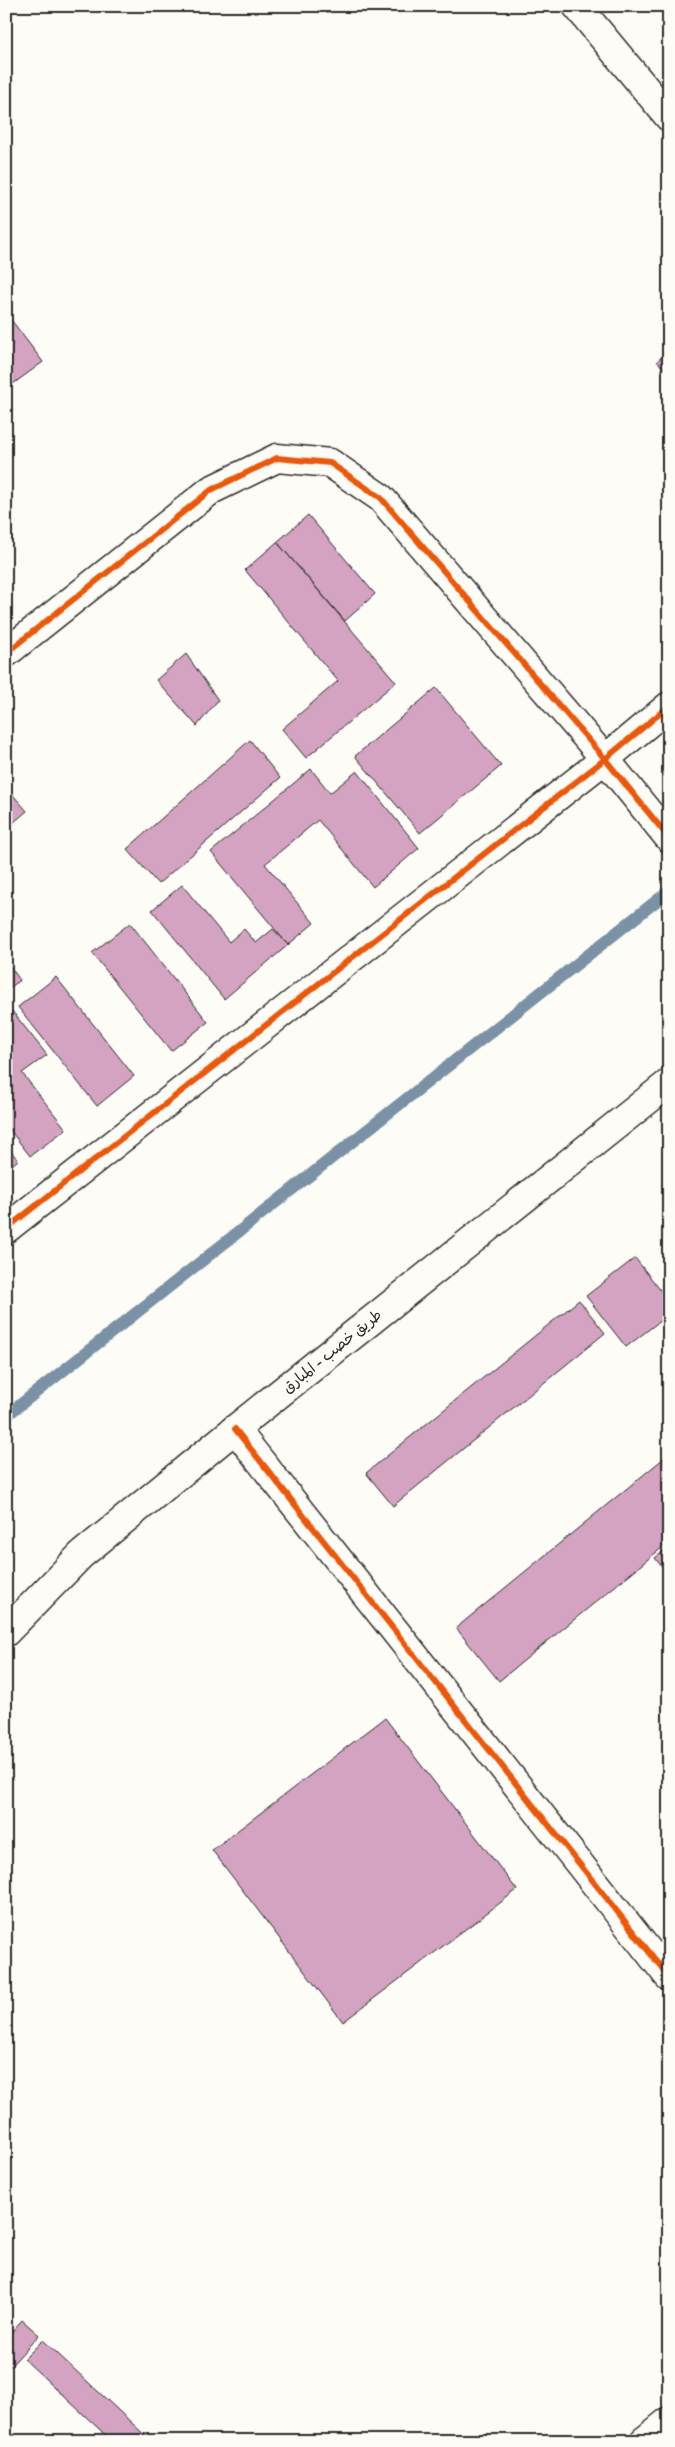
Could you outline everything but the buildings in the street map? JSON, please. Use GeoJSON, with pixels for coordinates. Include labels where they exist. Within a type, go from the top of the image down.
{"type":"FeatureCollection","features":[{"type":"Feature","properties":{"kind":"street"},"geometry":{"type":"LineString","coordinates":[[577,6],[669,117]]}},
{"type":"Feature","properties":{"kind":"street"},"geometry":{"type":"LineString","coordinates":[[6,653],[211,490],[278,458],[330,463],[382,498],[605,759],[669,838]]}},
{"type":"Feature","properties":{"kind":"street"},"geometry":{"type":"LineString","coordinates":[[6,1229],[605,759],[669,706]]}},
{"type":"Feature","properties":{"kind":"street","name":"طريق خصب - المبارق"},"geometry":{"type":"LineString","coordinates":[[6,1632],[81,1555],[235,1429],[669,1083]]}},
{"type":"Feature","properties":{"kind":"street"},"geometry":{"type":"LineString","coordinates":[[235,1429],[669,1977]]}},
{"type":"Feature","properties":{"kind":"street"},"geometry":{"type":"LineString","coordinates":[[644,2441],[669,2421]]}},
{"type":"Feature","properties":{"kind":"waterway"},"geometry":{"type":"LineString","coordinates":[[6,1416],[669,891]]}},
{"type":"Feature","properties":{"kind":"cycle path"},"geometry":{"type":"LineString","coordinates":[[6,653],[211,490],[277,458],[330,463],[381,498],[605,759],[669,838]]}},
{"type":"Feature","properties":{"kind":"cycle path"},"geometry":{"type":"LineString","coordinates":[[6,1229],[605,759],[669,706]]}},
{"type":"Feature","properties":{"kind":"cycle path"},"geometry":{"type":"LineString","coordinates":[[235,1429],[669,1977]]}}]}
